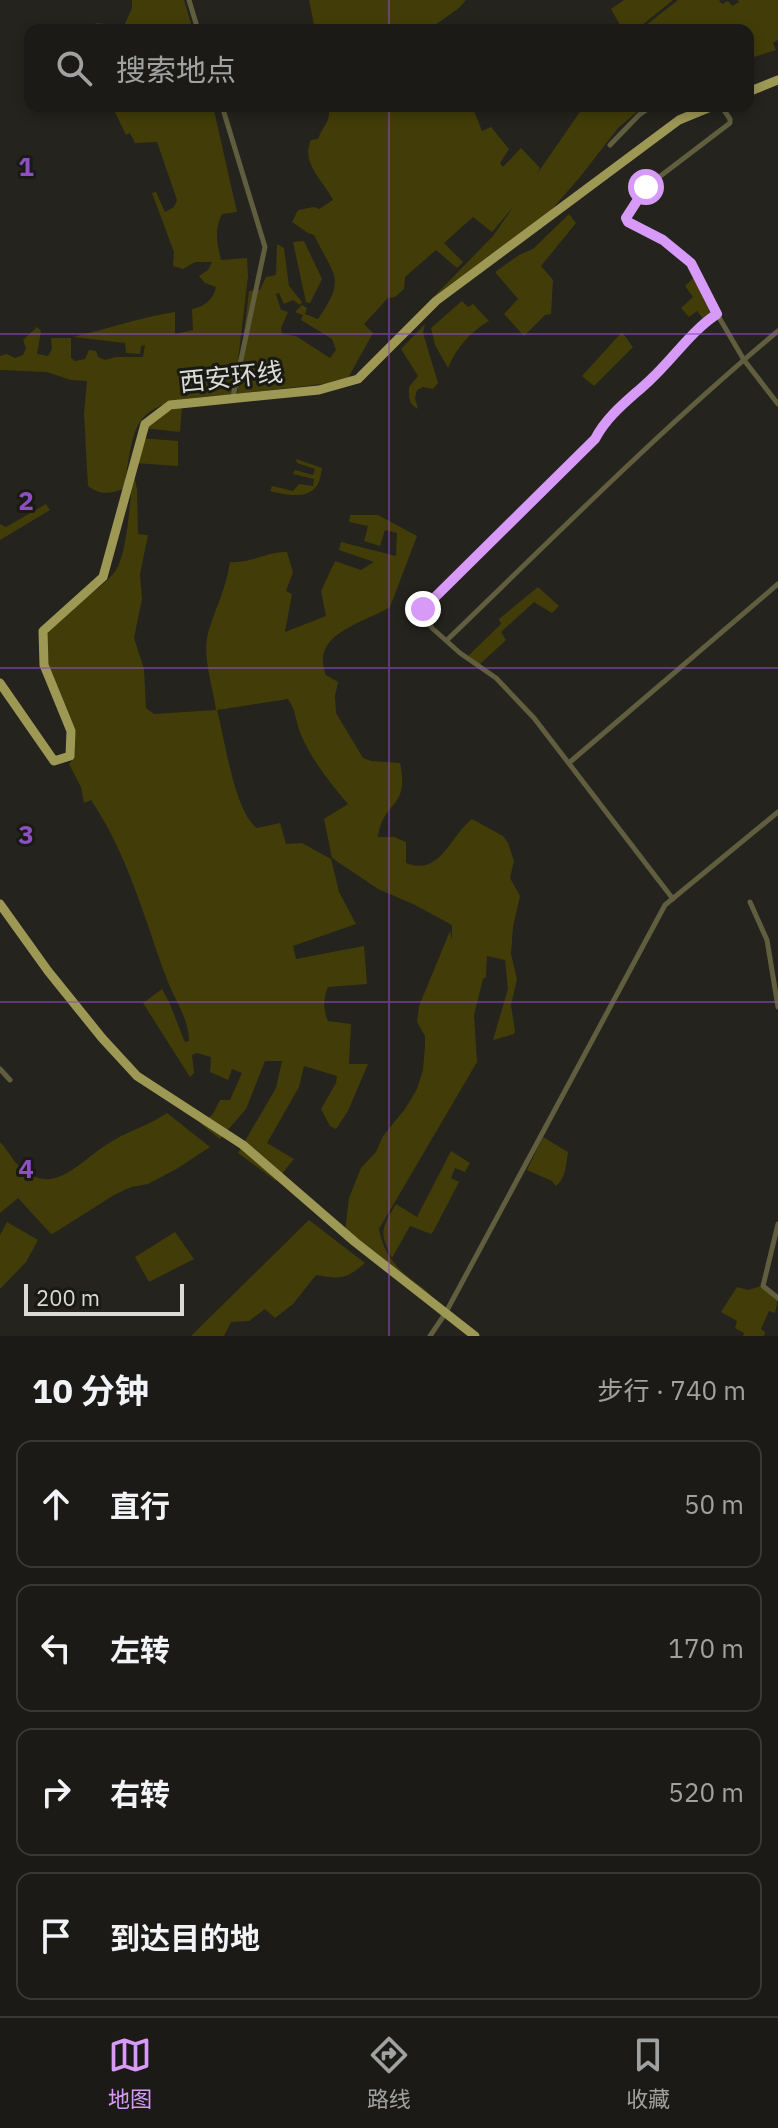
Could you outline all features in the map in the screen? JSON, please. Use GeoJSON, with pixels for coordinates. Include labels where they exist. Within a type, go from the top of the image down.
{"type":"FeatureCollection","features":[{"type":"Feature","properties":{"kind":"main road"},"geometry":{"type":"LineString","coordinates":[[754,90],[778,80]]}},
{"type":"Feature","properties":{"kind":"main road","name":"西安环线"},"geometry":{"type":"LineString","coordinates":[[0,683],[54,761],[70,756],[71,731],[44,665],[43,631],[103,577],[145,424],[170,405],[319,390],[358,379],[436,301],[679,120],[698,112]]}},
{"type":"Feature","properties":{"kind":"main road"},"geometry":{"type":"LineString","coordinates":[[0,904],[48,971],[137,1076],[243,1145],[355,1242],[475,1336]]}},
{"type":"Feature","properties":{"kind":"street"},"geometry":{"type":"LineString","coordinates":[[189,0],[196,24]]}},
{"type":"Feature","properties":{"kind":"street"},"geometry":{"type":"LineString","coordinates":[[224,112],[265,247],[233,397]]}},
{"type":"Feature","properties":{"kind":"street"},"geometry":{"type":"LineString","coordinates":[[610,145],[643,112]]}},
{"type":"Feature","properties":{"kind":"street"},"geometry":{"type":"LineString","coordinates":[[725,112],[730,123],[646,187],[626,218],[628,222],[663,240],[691,263],[744,360],[778,404]]}},
{"type":"Feature","properties":{"kind":"street"},"geometry":{"type":"LineString","coordinates":[[673,899],[534,718],[496,678],[460,653],[432,628],[422,613],[595,439],[615,411],[717,314]]}},
{"type":"Feature","properties":{"kind":"street"},"geometry":{"type":"LineString","coordinates":[[447,640],[626,466],[778,331]]}},
{"type":"Feature","properties":{"kind":"street"},"geometry":{"type":"LineString","coordinates":[[570,762],[778,584]]}},
{"type":"Feature","properties":{"kind":"street"},"geometry":{"type":"LineString","coordinates":[[430,1336],[445,1314],[665,905],[778,812]]}},
{"type":"Feature","properties":{"kind":"street"},"geometry":{"type":"LineString","coordinates":[[750,902],[767,940],[778,1007]]}},
{"type":"Feature","properties":{"kind":"street"},"geometry":{"type":"LineString","coordinates":[[0,1069],[10,1080]]}},
{"type":"Feature","properties":{"kind":"street"},"geometry":{"type":"LineString","coordinates":[[778,1224],[763,1286],[778,1298]]}},
{"type":"Feature","properties":{"kind":"shaded area"},"geometry":{"type":"Polygon","coordinates":[[[132,0],[184,0],[191,24],[125,24],[132,0]]]}},
{"type":"Feature","properties":{"kind":"shaded area"},"geometry":{"type":"Polygon","coordinates":[[[309,0],[466,0],[436,24],[314,24],[309,0]]]}},
{"type":"Feature","properties":{"kind":"shaded area"},"geometry":{"type":"Polygon","coordinates":[[[624,0],[673,0],[643,24],[620,24],[611,9],[624,0]]]}},
{"type":"Feature","properties":{"kind":"shaded area"},"geometry":{"type":"Polygon","coordinates":[[[678,0],[719,0],[722,4],[728,1],[732,6],[738,0],[778,0],[778,40],[773,43],[776,50],[754,57],[754,24],[648,24],[678,0]]]}},
{"type":"Feature","properties":{"kind":"shaded area"},"geometry":{"type":"Polygon","coordinates":[[[115,112],[214,112],[237,212],[222,214],[217,231],[218,248],[221,260],[247,258],[248,276],[234,394],[180,400],[154,409],[144,417],[134,434],[123,489],[105,493],[88,486],[84,414],[87,381],[71,380],[47,372],[0,370],[0,356],[6,354],[15,358],[23,355],[26,348],[23,340],[37,327],[41,331],[37,354],[48,356],[52,349],[51,338],[71,338],[71,358],[75,361],[85,359],[89,350],[96,351],[98,357],[105,360],[143,357],[145,345],[141,346],[140,354],[126,353],[125,343],[73,337],[175,312],[175,334],[193,330],[192,309],[208,302],[213,295],[216,287],[205,283],[199,276],[208,270],[212,262],[195,262],[183,269],[173,266],[174,252],[152,193],[156,192],[165,212],[174,207],[177,200],[157,142],[135,143],[130,133],[126,135],[115,112]]]}},
{"type":"Feature","properties":{"kind":"shaded area"},"geometry":{"type":"Polygon","coordinates":[[[329,112],[474,112],[482,131],[491,127],[509,149],[500,163],[503,167],[521,148],[540,168],[537,174],[580,112],[637,112],[618,128],[547,215],[411,320],[493,236],[514,206],[492,232],[473,217],[444,243],[463,262],[457,268],[436,250],[405,277],[404,289],[395,297],[388,298],[364,324],[373,333],[348,378],[331,383],[237,394],[249,291],[260,290],[266,277],[276,275],[277,244],[284,248],[289,286],[302,302],[300,305],[293,300],[284,304],[279,293],[276,294],[281,310],[288,312],[281,328],[282,334],[296,336],[330,358],[336,350],[332,339],[301,320],[303,315],[295,312],[302,305],[307,308],[305,314],[318,319],[335,285],[332,269],[314,235],[292,222],[298,210],[319,209],[333,200],[314,172],[308,148],[311,140],[318,139],[329,112]]]}},
{"type":"Feature","properties":{"kind":"shaded area"},"geometry":{"type":"Polygon","coordinates":[[[569,214],[576,223],[541,266],[553,280],[551,314],[545,315],[524,336],[504,314],[518,299],[495,272],[533,249],[569,214]]]}},
{"type":"Feature","properties":{"kind":"shaded area"},"geometry":{"type":"Polygon","coordinates":[[[304,241],[322,279],[310,303],[306,302],[293,242],[304,241]]]}},
{"type":"Feature","properties":{"kind":"shaded area"},"geometry":{"type":"Polygon","coordinates":[[[696,275],[715,311],[704,320],[697,311],[689,317],[681,308],[693,297],[685,286],[696,275]]]}},
{"type":"Feature","properties":{"kind":"shaded area"},"geometry":{"type":"Polygon","coordinates":[[[462,301],[468,307],[473,304],[489,321],[464,341],[448,368],[435,345],[431,328],[462,301]]]}},
{"type":"Feature","properties":{"kind":"shaded area"},"geometry":{"type":"Polygon","coordinates":[[[425,324],[423,333],[438,383],[433,389],[423,387],[417,390],[415,398],[418,409],[411,402],[409,387],[418,376],[401,349],[425,324]]]}},
{"type":"Feature","properties":{"kind":"shaded area"},"geometry":{"type":"Polygon","coordinates":[[[622,332],[633,347],[594,386],[582,376],[622,332]]]}},
{"type":"Feature","properties":{"kind":"shaded area"},"geometry":{"type":"Polygon","coordinates":[[[182,407],[180,432],[144,428],[163,412],[182,407]]]}},
{"type":"Feature","properties":{"kind":"shaded area"},"geometry":{"type":"Polygon","coordinates":[[[139,438],[178,441],[178,466],[134,463],[139,438]]]}},
{"type":"Feature","properties":{"kind":"shaded area"},"geometry":{"type":"Polygon","coordinates":[[[296,459],[322,468],[316,487],[311,492],[298,495],[270,491],[272,486],[293,491],[299,484],[313,486],[314,479],[293,474],[295,470],[313,475],[315,469],[297,463],[296,459]]]}},
{"type":"Feature","properties":{"kind":"shaded area"},"geometry":{"type":"Polygon","coordinates":[[[133,468],[138,534],[148,535],[140,574],[142,599],[134,638],[144,669],[146,708],[154,714],[216,710],[206,642],[230,562],[287,552],[293,572],[286,591],[292,594],[285,632],[326,616],[321,591],[335,561],[361,570],[374,562],[339,550],[341,542],[396,556],[397,533],[385,530],[380,546],[364,541],[368,526],[349,522],[350,515],[378,515],[417,536],[390,607],[354,624],[332,639],[325,649],[323,661],[326,675],[338,682],[336,713],[363,758],[400,763],[402,778],[399,797],[385,816],[378,837],[394,837],[406,842],[406,863],[418,866],[436,860],[472,819],[503,836],[514,861],[510,878],[520,896],[511,954],[517,979],[511,1005],[514,1034],[493,1040],[508,989],[505,960],[487,956],[486,977],[474,1015],[477,1062],[379,1229],[391,1259],[434,1300],[345,1232],[349,1198],[361,1168],[376,1152],[383,1136],[417,1089],[423,1070],[425,1046],[425,1036],[417,1022],[419,1006],[450,931],[452,940],[452,925],[378,889],[332,858],[324,819],[348,804],[310,753],[288,699],[217,710],[231,774],[249,819],[257,828],[280,823],[286,844],[302,843],[331,859],[339,892],[356,924],[293,946],[296,959],[364,946],[367,984],[328,987],[324,1000],[328,1021],[351,1024],[349,1064],[368,1064],[348,1111],[336,1129],[330,1126],[321,1109],[337,1076],[304,1066],[299,1087],[267,1143],[294,1159],[276,1181],[238,1153],[276,1088],[282,1061],[265,1061],[246,1109],[220,1139],[201,1124],[213,1114],[220,1100],[230,1100],[242,1073],[232,1069],[228,1080],[210,1072],[211,1057],[197,1053],[192,1055],[194,1073],[190,1077],[143,1003],[162,989],[185,1042],[189,1041],[184,1016],[166,977],[125,864],[91,800],[84,803],[81,787],[69,764],[74,753],[74,738],[45,652],[46,637],[58,619],[116,570],[126,536],[133,468]]]}},
{"type":"Feature","properties":{"kind":"shaded area"},"geometry":{"type":"Polygon","coordinates":[[[46,504],[50,510],[0,540],[0,524],[6,527],[46,504]]]}},
{"type":"Feature","properties":{"kind":"shaded area"},"geometry":{"type":"Polygon","coordinates":[[[538,587],[559,606],[552,613],[534,602],[501,632],[506,640],[478,666],[466,658],[501,624],[499,619],[538,587]]]}},
{"type":"Feature","properties":{"kind":"shaded area"},"geometry":{"type":"Polygon","coordinates":[[[167,1113],[210,1147],[148,1184],[114,1195],[51,1234],[18,1198],[0,1213],[0,1142],[28,1173],[51,1179],[73,1170],[113,1140],[167,1113]]]}},
{"type":"Feature","properties":{"kind":"shaded area"},"geometry":{"type":"Polygon","coordinates":[[[543,1137],[568,1152],[564,1175],[556,1186],[552,1181],[527,1170],[543,1137]]]}},
{"type":"Feature","properties":{"kind":"shaded area"},"geometry":{"type":"Polygon","coordinates":[[[451,1151],[470,1163],[465,1172],[455,1168],[451,1178],[459,1182],[434,1230],[431,1234],[410,1226],[392,1258],[384,1236],[391,1212],[396,1204],[417,1217],[451,1151]]]}},
{"type":"Feature","properties":{"kind":"shaded area"},"geometry":{"type":"Polygon","coordinates":[[[309,1220],[365,1263],[342,1277],[316,1275],[293,1304],[275,1318],[265,1309],[249,1321],[231,1322],[224,1336],[191,1336],[309,1220]]]}},
{"type":"Feature","properties":{"kind":"shaded area"},"geometry":{"type":"Polygon","coordinates":[[[7,1222],[38,1240],[26,1262],[0,1289],[0,1235],[7,1222]]]}},
{"type":"Feature","properties":{"kind":"shaded area"},"geometry":{"type":"Polygon","coordinates":[[[175,1232],[194,1259],[149,1282],[135,1257],[175,1232]]]}},
{"type":"Feature","properties":{"kind":"shaded area"},"geometry":{"type":"Polygon","coordinates":[[[761,1286],[778,1299],[775,1313],[769,1311],[761,1329],[765,1332],[764,1336],[743,1336],[744,1333],[735,1328],[737,1321],[721,1312],[737,1287],[748,1290],[761,1286]]]}},
{"type":"Feature","properties":{"kind":"route"},"geometry":{"type":"LineString","coordinates":[[423,609],[595,439],[615,411],[717,314],[691,263],[663,240],[628,222],[626,218],[646,187]]}}]}
